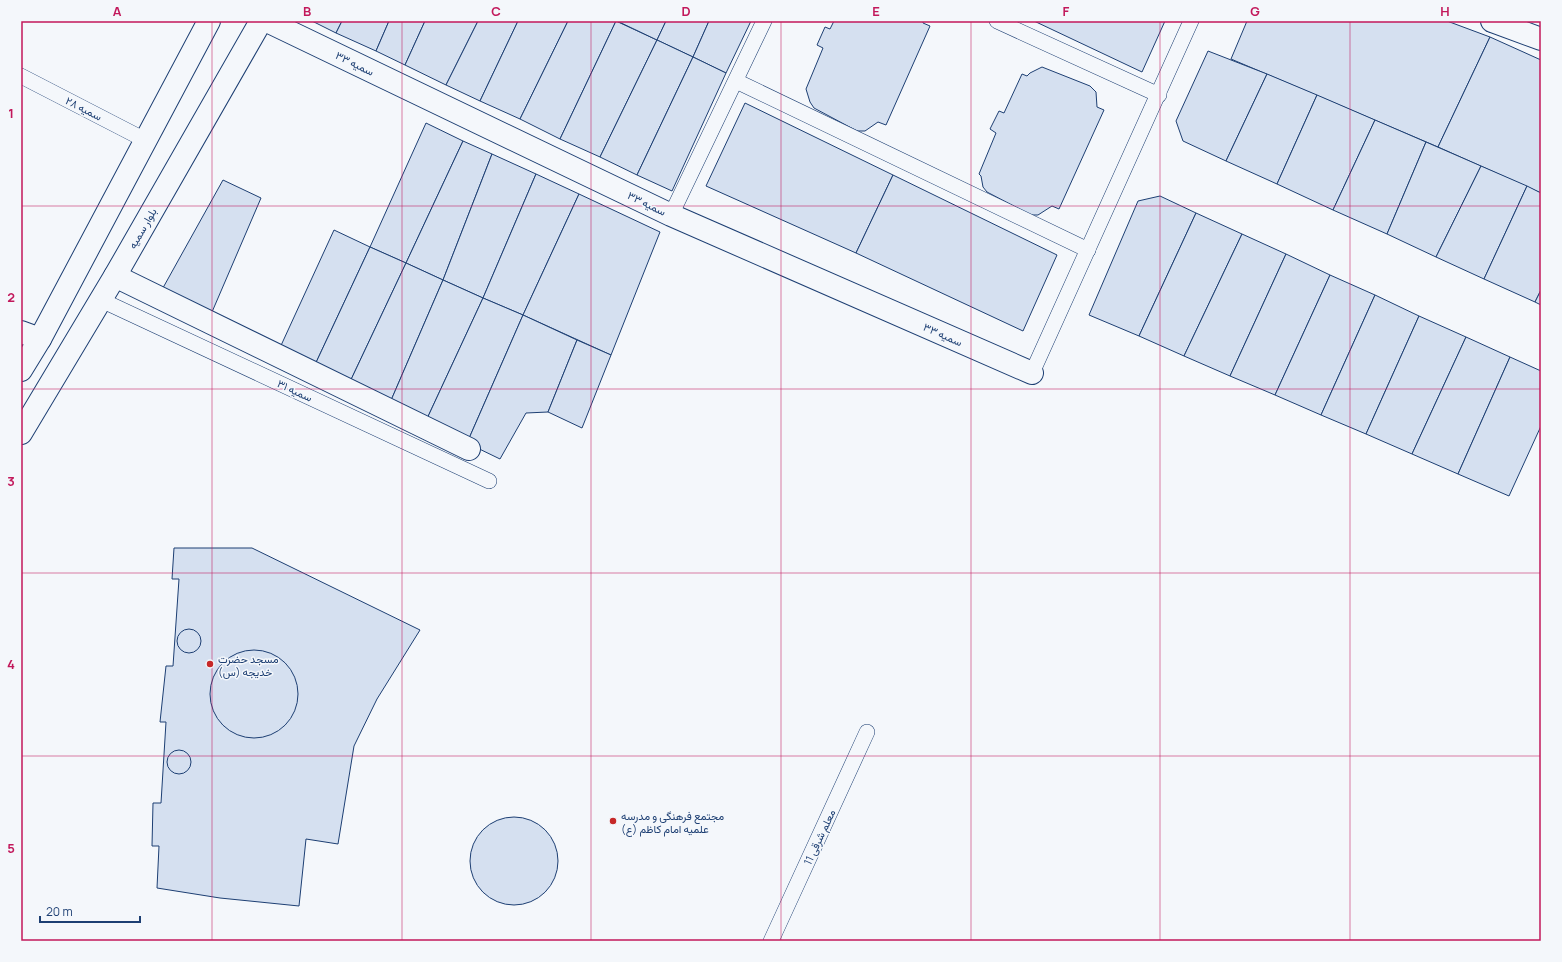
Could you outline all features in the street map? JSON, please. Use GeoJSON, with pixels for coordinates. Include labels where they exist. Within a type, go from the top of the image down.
{"type":"FeatureCollection","features":[{"type":"Feature","properties":{"kind":"street"},"geometry":{"type":"LineString","coordinates":[[21,370],[30,336],[146,141],[209,21]]}},
{"type":"Feature","properties":{"kind":"street","name":"بلوار سمیه"},"geometry":{"type":"LineString","coordinates":[[21,434],[115,276],[260,21]]}},
{"type":"Feature","properties":{"kind":"street","name":"سمیه ۳۳"},"geometry":{"type":"LineString","coordinates":[[267,21],[671,215],[1032,373]]}},
{"type":"Feature","properties":{"kind":"street"},"geometry":{"type":"LineString","coordinates":[[1492,21],[1541,40]]}},
{"type":"Feature","properties":{"kind":"street"},"geometry":{"type":"LineString","coordinates":[[115,276],[469,449]]}},
{"type":"Feature","properties":{"kind":"lane"},"geometry":{"type":"LineString","coordinates":[[671,215],[764,21]]}},
{"type":"Feature","properties":{"kind":"lane"},"geometry":{"type":"LineString","coordinates":[[997,21],[1159,95]]}},
{"type":"Feature","properties":{"kind":"lane"},"geometry":{"type":"LineString","coordinates":[[1032,373],[1159,95],[1191,21]]}},
{"type":"Feature","properties":{"kind":"lane","name":"سمیه ۲۸"},"geometry":{"type":"LineString","coordinates":[[21,76],[146,141]]}},
{"type":"Feature","properties":{"kind":"lane"},"geometry":{"type":"LineString","coordinates":[[736,81],[1088,250]]}},
{"type":"Feature","properties":{"kind":"lane","name":"سمیه ۳۱"},"geometry":{"type":"LineString","coordinates":[[101,300],[489,481]]}},
{"type":"Feature","properties":{"kind":"lane","name":"معلم شرقی 11"},"geometry":{"type":"LineString","coordinates":[[771,941],[867,732]]}},
{"type":"Feature","properties":{"kind":"building"},"geometry":{"type":"Polygon","coordinates":[[[312,21],[342,21],[336,33],[312,21]]]}},
{"type":"Feature","properties":{"kind":"building"},"geometry":{"type":"Polygon","coordinates":[[[342,21],[389,21],[376,51],[336,33],[342,21]]]}},
{"type":"Feature","properties":{"kind":"building"},"geometry":{"type":"Polygon","coordinates":[[[389,21],[425,21],[405,65],[376,51],[389,21]]]}},
{"type":"Feature","properties":{"kind":"building"},"geometry":{"type":"Polygon","coordinates":[[[425,21],[478,21],[446,85],[405,65],[425,21]]]}},
{"type":"Feature","properties":{"kind":"building"},"geometry":{"type":"Polygon","coordinates":[[[478,21],[518,21],[480,101],[446,85],[478,21]]]}},
{"type":"Feature","properties":{"kind":"building"},"geometry":{"type":"Polygon","coordinates":[[[518,21],[568,21],[520,119],[480,101],[518,21]]]}},
{"type":"Feature","properties":{"kind":"building"},"geometry":{"type":"Polygon","coordinates":[[[568,21],[616,21],[560,139],[520,119],[568,21]]]}},
{"type":"Feature","properties":{"kind":"building"},"geometry":{"type":"Polygon","coordinates":[[[616,21],[657,40],[600,157],[560,139],[616,21]]]}},
{"type":"Feature","properties":{"kind":"building"},"geometry":{"type":"Polygon","coordinates":[[[617,21],[666,21],[657,40],[617,21]]]}},
{"type":"Feature","properties":{"kind":"building"},"geometry":{"type":"Polygon","coordinates":[[[666,21],[709,21],[693,57],[657,40],[666,21]]]}},
{"type":"Feature","properties":{"kind":"building"},"geometry":{"type":"Polygon","coordinates":[[[709,21],[751,21],[726,73],[693,57],[709,21]]]}},
{"type":"Feature","properties":{"kind":"building"},"geometry":{"type":"Polygon","coordinates":[[[834,21],[923,21],[923,23],[930,26],[886,125],[878,122],[865,131],[857,131],[814,108],[810,102],[806,89],[823,48],[817,45],[825,27],[830,29],[834,21]]]}},
{"type":"Feature","properties":{"kind":"building"},"geometry":{"type":"Polygon","coordinates":[[[1034,21],[1165,21],[1142,72],[1034,21]]]}},
{"type":"Feature","properties":{"kind":"building"},"geometry":{"type":"Polygon","coordinates":[[[1247,21],[1447,21],[1490,37],[1438,147],[1231,59],[1247,21]]]}},
{"type":"Feature","properties":{"kind":"building"},"geometry":{"type":"Polygon","coordinates":[[[1490,37],[1541,60],[1541,193],[1438,147],[1490,37]]]}},
{"type":"Feature","properties":{"kind":"building"},"geometry":{"type":"Polygon","coordinates":[[[657,40],[693,57],[637,175],[600,157],[657,40]]]}},
{"type":"Feature","properties":{"kind":"building"},"geometry":{"type":"Polygon","coordinates":[[[1208,51],[1267,74],[1226,161],[1183,141],[1176,121],[1208,51]]]}},
{"type":"Feature","properties":{"kind":"building"},"geometry":{"type":"Polygon","coordinates":[[[693,57],[726,73],[672,191],[637,175],[693,57]]]}},
{"type":"Feature","properties":{"kind":"building"},"geometry":{"type":"Polygon","coordinates":[[[1042,67],[1090,86],[1096,92],[1097,107],[1104,110],[1059,209],[1052,206],[1038,215],[1031,215],[987,192],[983,187],[981,176],[979,174],[996,133],[990,129],[999,111],[1004,113],[1022,74],[1027,76],[1042,67]]]}},
{"type":"Feature","properties":{"kind":"building"},"geometry":{"type":"Polygon","coordinates":[[[1267,74],[1317,95],[1277,184],[1226,161],[1267,74]]]}},
{"type":"Feature","properties":{"kind":"building"},"geometry":{"type":"Polygon","coordinates":[[[1317,95],[1375,120],[1333,210],[1277,184],[1317,95]]]}},
{"type":"Feature","properties":{"kind":"building"},"geometry":{"type":"Polygon","coordinates":[[[745,103],[893,175],[856,253],[706,186],[745,103]]]}},
{"type":"Feature","properties":{"kind":"building"},"geometry":{"type":"Polygon","coordinates":[[[1375,120],[1426,142],[1387,234],[1333,210],[1375,120]]]}},
{"type":"Feature","properties":{"kind":"building"},"geometry":{"type":"Polygon","coordinates":[[[426,123],[463,141],[406,263],[370,247],[426,123]]]}},
{"type":"Feature","properties":{"kind":"building"},"geometry":{"type":"Polygon","coordinates":[[[463,141],[492,154],[443,280],[406,263],[463,141]]]}},
{"type":"Feature","properties":{"kind":"building"},"geometry":{"type":"Polygon","coordinates":[[[1426,142],[1481,166],[1436,257],[1387,234],[1426,142]]]}},
{"type":"Feature","properties":{"kind":"building"},"geometry":{"type":"Polygon","coordinates":[[[492,154],[536,174],[483,298],[443,280],[492,154]]]}},
{"type":"Feature","properties":{"kind":"building"},"geometry":{"type":"Polygon","coordinates":[[[1481,166],[1527,186],[1484,279],[1436,257],[1481,166]]]}},
{"type":"Feature","properties":{"kind":"building"},"geometry":{"type":"Polygon","coordinates":[[[536,174],[579,194],[523,315],[483,298],[536,174]]]}},
{"type":"Feature","properties":{"kind":"building"},"geometry":{"type":"Polygon","coordinates":[[[893,175],[1057,255],[1023,331],[856,253],[893,175]]]}},
{"type":"Feature","properties":{"kind":"building"},"geometry":{"type":"Polygon","coordinates":[[[223,180],[261,198],[209,319],[159,295],[223,180]]]}},
{"type":"Feature","properties":{"kind":"building"},"geometry":{"type":"Polygon","coordinates":[[[1527,186],[1541,193],[1541,290],[1535,302],[1484,279],[1527,186]]]}},
{"type":"Feature","properties":{"kind":"building"},"geometry":{"type":"Polygon","coordinates":[[[579,194],[660,232],[611,355],[523,315],[579,194]]]}},
{"type":"Feature","properties":{"kind":"building"},"geometry":{"type":"Polygon","coordinates":[[[1160,196],[1196,213],[1139,336],[1089,315],[1138,201],[1160,196]]]}},
{"type":"Feature","properties":{"kind":"building"},"geometry":{"type":"Polygon","coordinates":[[[1196,213],[1242,234],[1184,356],[1139,336],[1196,213]]]}},
{"type":"Feature","properties":{"kind":"building"},"geometry":{"type":"Polygon","coordinates":[[[334,230],[370,247],[313,369],[278,352],[334,230]]]}},
{"type":"Feature","properties":{"kind":"building"},"geometry":{"type":"Polygon","coordinates":[[[1242,234],[1286,254],[1230,376],[1184,356],[1242,234]]]}},
{"type":"Feature","properties":{"kind":"building"},"geometry":{"type":"Polygon","coordinates":[[[370,247],[406,263],[348,386],[313,369],[370,247]]]}},
{"type":"Feature","properties":{"kind":"building"},"geometry":{"type":"Polygon","coordinates":[[[1286,254],[1330,275],[1275,395],[1230,376],[1286,254]]]}},
{"type":"Feature","properties":{"kind":"building"},"geometry":{"type":"Polygon","coordinates":[[[406,263],[443,280],[389,405],[348,386],[406,263]]]}},
{"type":"Feature","properties":{"kind":"building"},"geometry":{"type":"Polygon","coordinates":[[[1330,275],[1375,295],[1321,415],[1275,395],[1330,275]]]}},
{"type":"Feature","properties":{"kind":"building"},"geometry":{"type":"Polygon","coordinates":[[[443,280],[483,298],[425,423],[389,405],[443,280]]]}},
{"type":"Feature","properties":{"kind":"building"},"geometry":{"type":"Polygon","coordinates":[[[1541,290],[1541,305],[1535,302],[1541,290]]]}},
{"type":"Feature","properties":{"kind":"building"},"geometry":{"type":"Polygon","coordinates":[[[1375,295],[1419,316],[1366,434],[1321,415],[1375,295]]]}},
{"type":"Feature","properties":{"kind":"building"},"geometry":{"type":"Polygon","coordinates":[[[483,298],[523,315],[467,443],[425,423],[483,298]]]}},
{"type":"Feature","properties":{"kind":"building"},"geometry":{"type":"Polygon","coordinates":[[[523,315],[577,340],[548,412],[526,413],[500,459],[467,443],[523,315]]]}},
{"type":"Feature","properties":{"kind":"building"},"geometry":{"type":"Polygon","coordinates":[[[1419,316],[1466,337],[1412,454],[1366,434],[1419,316]]]}},
{"type":"Feature","properties":{"kind":"building"},"geometry":{"type":"Polygon","coordinates":[[[1466,337],[1510,357],[1458,474],[1412,454],[1466,337]]]}},
{"type":"Feature","properties":{"kind":"building"},"geometry":{"type":"Polygon","coordinates":[[[577,340],[611,355],[582,428],[548,412],[577,340]]]}},
{"type":"Feature","properties":{"kind":"building"},"geometry":{"type":"Polygon","coordinates":[[[1510,357],[1541,371],[1541,426],[1509,496],[1458,474],[1510,357]]]}},
{"type":"Feature","properties":{"kind":"building"},"geometry":{"type":"Polygon","coordinates":[[[174,548],[252,548],[420,630],[377,699],[354,746],[338,844],[306,839],[299,906],[220,898],[157,888],[159,846],[152,846],[153,803],[161,803],[166,722],[160,722],[166,666],[173,666],[179,579],[172,579],[174,548]]]}},
{"type":"Feature","properties":{"kind":"building"},"geometry":{"type":"Polygon","coordinates":[[[189,629],[194,630],[200,636],[200,646],[194,652],[189,653],[184,652],[178,646],[177,641],[178,636],[184,630],[189,629]]]}},
{"type":"Feature","properties":{"kind":"building"},"geometry":{"type":"Polygon","coordinates":[[[254,650],[271,653],[279,657],[291,669],[295,677],[298,694],[295,711],[291,719],[279,731],[271,735],[254,738],[237,735],[229,731],[217,719],[213,711],[210,694],[213,677],[217,669],[229,657],[237,653],[254,650]]]}},
{"type":"Feature","properties":{"kind":"building"},"geometry":{"type":"Polygon","coordinates":[[[179,750],[184,751],[190,757],[190,767],[184,773],[179,774],[174,773],[168,767],[167,762],[168,757],[174,751],[179,750]]]}},
{"type":"Feature","properties":{"kind":"building"},"geometry":{"type":"Polygon","coordinates":[[[514,817],[531,820],[539,824],[551,836],[555,844],[558,861],[555,878],[551,886],[539,898],[531,902],[514,905],[497,902],[489,898],[477,886],[473,878],[470,861],[473,844],[477,836],[489,824],[497,820],[514,817]]]}},
{"type":"Feature","properties":{"kind":"place","name":"مسجد حضرت خدیجه (س)"},"geometry":{"type":"Point","coordinates":[210,664]}},
{"type":"Feature","properties":{"kind":"place","name":"مجتمع فرهنگی و مدرسه علمیه امام کاظم (ع)"},"geometry":{"type":"Point","coordinates":[613,821]}}]}
